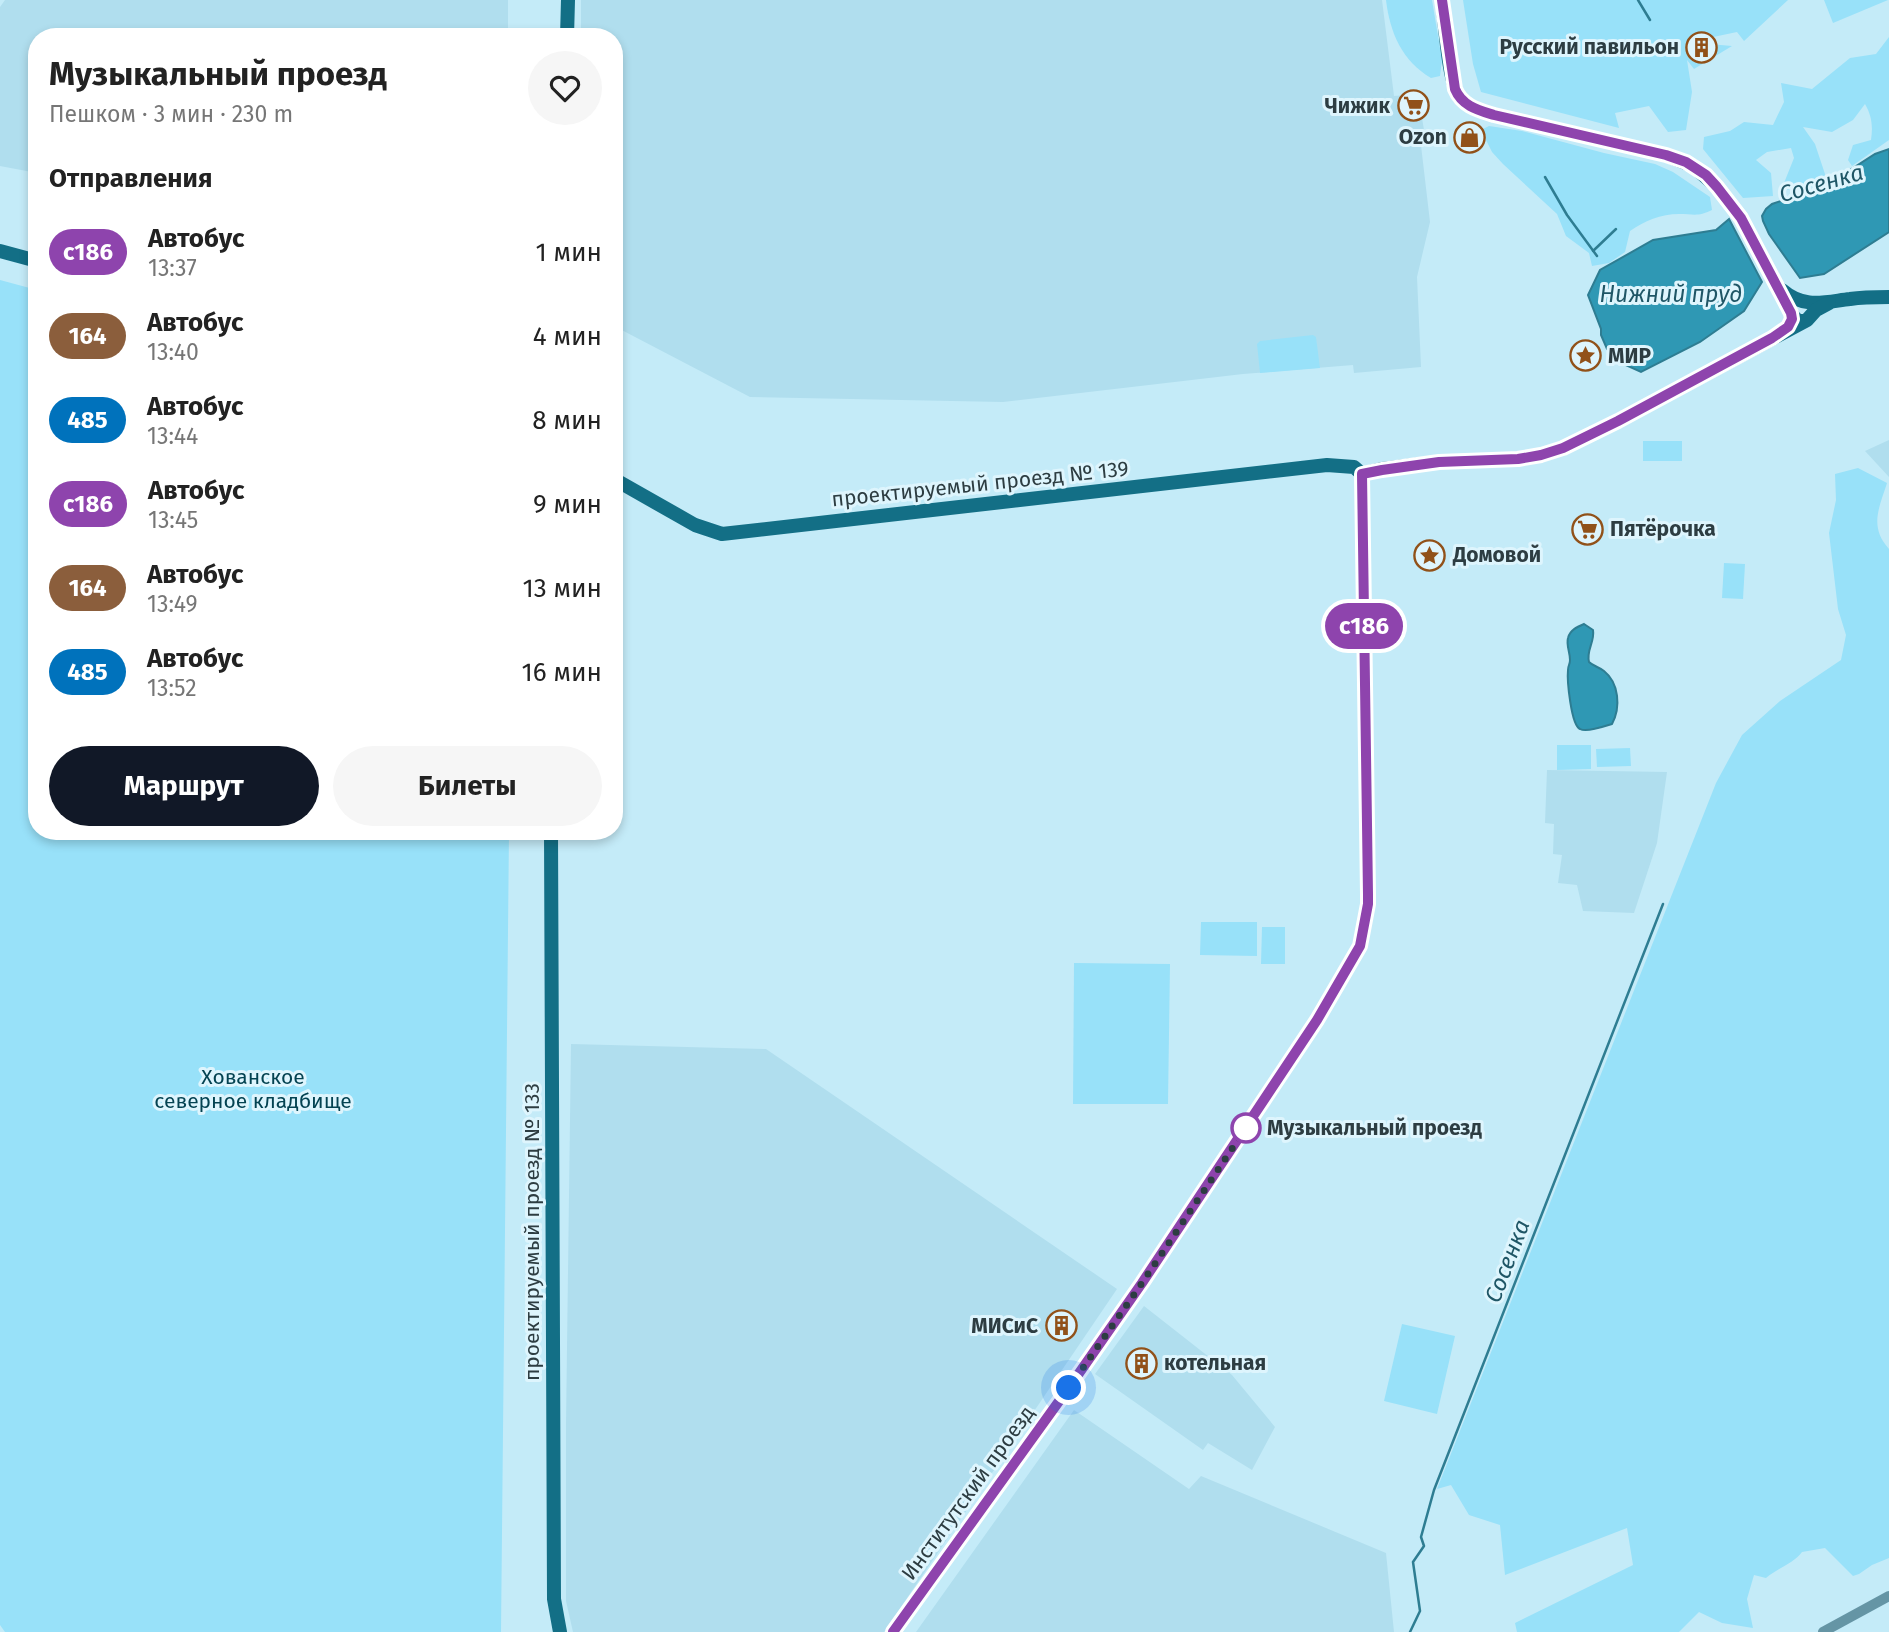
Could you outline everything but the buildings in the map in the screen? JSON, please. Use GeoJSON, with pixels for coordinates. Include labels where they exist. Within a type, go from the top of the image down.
{"type":"FeatureCollection","features":[{"type":"Feature","properties":{"kind":"street"},"geometry":{"type":"LineString","coordinates":[[567,28],[568,0]]}},
{"type":"Feature","properties":{"kind":"street"},"geometry":{"type":"LineString","coordinates":[[1442,0],[1453,80],[1458,96],[1463,101],[1494,115],[1666,155],[1693,166],[1717,187],[1741,218],[1778,287],[1801,311]]}},
{"type":"Feature","properties":{"kind":"street"},"geometry":{"type":"LineString","coordinates":[[0,251],[28,259]]}},
{"type":"Feature","properties":{"kind":"street"},"geometry":{"type":"LineString","coordinates":[[1362,474],[1439,462],[1518,459],[1563,448],[1772,338],[1788,327],[1801,311],[1854,298],[1889,297]]}},
{"type":"Feature","properties":{"kind":"street","name":"проектируемый проезд № 139"},"geometry":{"type":"LineString","coordinates":[[623,484],[695,525],[722,534],[1327,465],[1354,467],[1362,474]]}},
{"type":"Feature","properties":{"kind":"street","name":"Институтский проезд"},"geometry":{"type":"LineString","coordinates":[[893,1632],[1124,1309],[1317,1020],[1360,946],[1368,904],[1362,474]]}},
{"type":"Feature","properties":{"kind":"street","name":"проектируемый проезд № 133"},"geometry":{"type":"LineString","coordinates":[[551,840],[554,1599],[560,1632]]}},
{"type":"Feature","properties":{"kind":"street"},"geometry":{"type":"LineString","coordinates":[[1823,1632],[1889,1596]]}},
{"type":"Feature","properties":{"kind":"shaded area"},"geometry":{"type":"Polygon","coordinates":[[[5,0],[508,0],[508,28],[28,28],[28,171],[0,166],[0,7],[5,0]]]}},
{"type":"Feature","properties":{"kind":"shaded area"},"geometry":{"type":"Polygon","coordinates":[[[581,0],[1382,0],[1394,96],[1418,94],[1425,136],[1420,137],[1430,222],[1417,277],[1421,367],[1354,373],[1353,365],[1243,374],[1003,402],[750,397],[623,331],[623,28],[581,28],[581,0]]]}},
{"type":"Feature","properties":{"kind":"shaded area"},"geometry":{"type":"Polygon","coordinates":[[[1889,440],[1889,477],[1865,451],[1889,440]]]}},
{"type":"Feature","properties":{"kind":"shaded area"},"geometry":{"type":"Polygon","coordinates":[[[1547,770],[1667,772],[1657,843],[1634,913],[1583,911],[1577,885],[1558,883],[1562,855],[1553,854],[1554,824],[1545,823],[1547,770]]]}},
{"type":"Feature","properties":{"kind":"shaded area"},"geometry":{"type":"Polygon","coordinates":[[[571,1044],[766,1049],[1117,1289],[884,1632],[573,1632],[566,1601],[571,1044]]]}},
{"type":"Feature","properties":{"kind":"shaded area"},"geometry":{"type":"Polygon","coordinates":[[[1144,1306],[1232,1375],[1275,1427],[1252,1470],[1208,1443],[1203,1450],[1095,1374],[1144,1306]]]}},
{"type":"Feature","properties":{"kind":"shaded area"},"geometry":{"type":"Polygon","coordinates":[[[1074,1410],[1189,1489],[1201,1476],[1386,1553],[1394,1632],[916,1632],[1074,1410]]]}},
{"type":"Feature","properties":{"kind":"green space"},"geometry":{"type":"Polygon","coordinates":[[[1386,0],[1432,0],[1442,60],[1440,76],[1431,78],[1405,55],[1394,35],[1386,0]]]}},
{"type":"Feature","properties":{"kind":"green space"},"geometry":{"type":"Polygon","coordinates":[[[1463,0],[1788,0],[1744,41],[1737,32],[1699,40],[1698,43],[1732,46],[1694,69],[1687,60],[1692,92],[1686,130],[1668,132],[1649,106],[1615,113],[1619,128],[1481,92],[1473,64],[1463,0]]]}},
{"type":"Feature","properties":{"kind":"green space"},"geometry":{"type":"Polygon","coordinates":[[[1824,0],[1888,0],[1833,23],[1824,0]]]}},
{"type":"Feature","properties":{"kind":"green space"},"geometry":{"type":"Polygon","coordinates":[[[1889,37],[1889,140],[1852,166],[1848,160],[1853,145],[1871,140],[1871,122],[1865,104],[1853,120],[1832,132],[1803,127],[1815,144],[1827,180],[1797,192],[1782,188],[1794,158],[1791,148],[1767,152],[1756,160],[1771,173],[1773,196],[1743,198],[1703,149],[1704,137],[1730,131],[1744,122],[1773,125],[1784,102],[1781,83],[1812,89],[1850,58],[1876,54],[1889,37]]]}},
{"type":"Feature","properties":{"kind":"green space"},"geometry":{"type":"Polygon","coordinates":[[[1489,126],[1522,131],[1655,164],[1673,172],[1710,197],[1712,210],[1699,214],[1666,215],[1647,221],[1630,231],[1625,252],[1609,263],[1592,266],[1589,253],[1566,236],[1557,214],[1492,152],[1481,130],[1489,126]]]}},
{"type":"Feature","properties":{"kind":"green space","name":"Хованское северное кладбище"},"geometry":{"type":"Polygon","coordinates":[[[0,280],[28,288],[28,840],[509,840],[501,1632],[5,1632],[0,1625],[0,280]]]}},
{"type":"Feature","properties":{"kind":"green space"},"geometry":{"type":"Polygon","coordinates":[[[1313,335],[1316,337],[1320,368],[1260,373],[1257,344],[1260,341],[1313,335]]]}},
{"type":"Feature","properties":{"kind":"green space"},"geometry":{"type":"Polygon","coordinates":[[[1643,441],[1682,441],[1682,461],[1643,461],[1643,441]]]}},
{"type":"Feature","properties":{"kind":"green space"},"geometry":{"type":"Polygon","coordinates":[[[1858,468],[1887,483],[1877,525],[1889,549],[1889,1558],[1853,1576],[1825,1548],[1802,1552],[1766,1578],[1754,1575],[1747,1599],[1753,1628],[1722,1623],[1699,1612],[1679,1632],[1517,1632],[1515,1623],[1633,1565],[1627,1528],[1505,1575],[1500,1525],[1469,1515],[1451,1485],[1437,1489],[1716,783],[1742,735],[1780,701],[1841,660],[1846,635],[1838,609],[1829,533],[1836,500],[1835,474],[1858,468]]]}},
{"type":"Feature","properties":{"kind":"green space"},"geometry":{"type":"Polygon","coordinates":[[[1724,563],[1745,564],[1743,599],[1722,598],[1724,563]]]}},
{"type":"Feature","properties":{"kind":"green space"},"geometry":{"type":"Polygon","coordinates":[[[1557,745],[1591,745],[1591,769],[1557,770],[1557,745]]]}},
{"type":"Feature","properties":{"kind":"green space"},"geometry":{"type":"Polygon","coordinates":[[[1630,748],[1631,766],[1597,767],[1596,749],[1630,748]]]}},
{"type":"Feature","properties":{"kind":"green space"},"geometry":{"type":"Polygon","coordinates":[[[1201,922],[1257,922],[1257,956],[1200,955],[1201,922]]]}},
{"type":"Feature","properties":{"kind":"green space"},"geometry":{"type":"Polygon","coordinates":[[[1262,927],[1285,927],[1285,964],[1261,964],[1262,927]]]}},
{"type":"Feature","properties":{"kind":"green space"},"geometry":{"type":"Polygon","coordinates":[[[1074,963],[1170,964],[1168,1104],[1073,1104],[1074,963]]]}},
{"type":"Feature","properties":{"kind":"green space"},"geometry":{"type":"Polygon","coordinates":[[[1402,1324],[1455,1336],[1437,1414],[1384,1401],[1402,1324]]]}},
{"type":"Feature","properties":{"kind":"water"},"geometry":{"type":"Polygon","coordinates":[[[1889,149],[1889,232],[1824,274],[1800,278],[1769,234],[1762,216],[1766,209],[1772,204],[1825,186],[1875,154],[1889,149]]]}},
{"type":"Feature","properties":{"kind":"water","name":"Нижний пруд"},"geometry":{"type":"Polygon","coordinates":[[[1729,219],[1762,282],[1744,311],[1700,342],[1641,372],[1621,363],[1607,349],[1588,295],[1600,270],[1653,240],[1716,230],[1729,219]]]}},
{"type":"Feature","properties":{"kind":"water"},"geometry":{"type":"Polygon","coordinates":[[[1584,624],[1593,630],[1589,662],[1609,676],[1617,696],[1617,710],[1612,724],[1587,730],[1577,726],[1570,702],[1570,660],[1567,643],[1572,631],[1584,624]]]}},
{"type":"Feature","properties":{"kind":"waterway"},"geometry":{"type":"LineString","coordinates":[[1638,0],[1650,20]]}},
{"type":"Feature","properties":{"kind":"waterway"},"geometry":{"type":"LineString","coordinates":[[1545,177],[1567,215],[1597,256]]}},
{"type":"Feature","properties":{"kind":"waterway"},"geometry":{"type":"LineString","coordinates":[[1593,251],[1616,229]]}},
{"type":"Feature","properties":{"kind":"waterway","name":"Сосенка"},"geometry":{"type":"LineString","coordinates":[[1410,1632],[1420,1611],[1413,1562],[1424,1546],[1421,1537],[1434,1490],[1663,904]]}},
{"type":"Feature","properties":{"kind":"bus line","name":"с186"},"geometry":{"type":"LineString","coordinates":[[893,1632],[1142,1283],[1317,1020],[1360,946],[1368,904],[1362,474],[1439,462],[1518,459],[1563,448],[1772,338],[1788,327],[1792,319],[1793,316],[1741,218],[1706,175],[1693,166],[1666,155],[1494,115],[1463,101],[1455,89],[1451,71],[1442,0]]}},
{"type":"Feature","properties":{"kind":"place","name":"Русский павильон"},"geometry":{"type":"Point","coordinates":[1702,47]}},
{"type":"Feature","properties":{"kind":"place","name":"Чижик"},"geometry":{"type":"Point","coordinates":[1413,106]}},
{"type":"Feature","properties":{"kind":"place","name":"Ozon"},"geometry":{"type":"Point","coordinates":[1470,137]}},
{"type":"Feature","properties":{"kind":"place","name":"МИР"},"geometry":{"type":"Point","coordinates":[1585,356]}},
{"type":"Feature","properties":{"kind":"place","name":"Пятёрочка"},"geometry":{"type":"Point","coordinates":[1587,529]}},
{"type":"Feature","properties":{"kind":"place","name":"Домовой"},"geometry":{"type":"Point","coordinates":[1430,555]}},
{"type":"Feature","properties":{"kind":"place","name":"Музыкальный проезд"},"geometry":{"type":"Point","coordinates":[1246,1128]}},
{"type":"Feature","properties":{"kind":"place","name":"МИСиС"},"geometry":{"type":"Point","coordinates":[1061,1326]}},
{"type":"Feature","properties":{"kind":"place","name":"котельная"},"geometry":{"type":"Point","coordinates":[1141,1363]}},
{"type":"Feature","properties":{"kind":"route"},"geometry":{"type":"LineString","coordinates":[[1069,1388],[1246,1128]]}}]}
